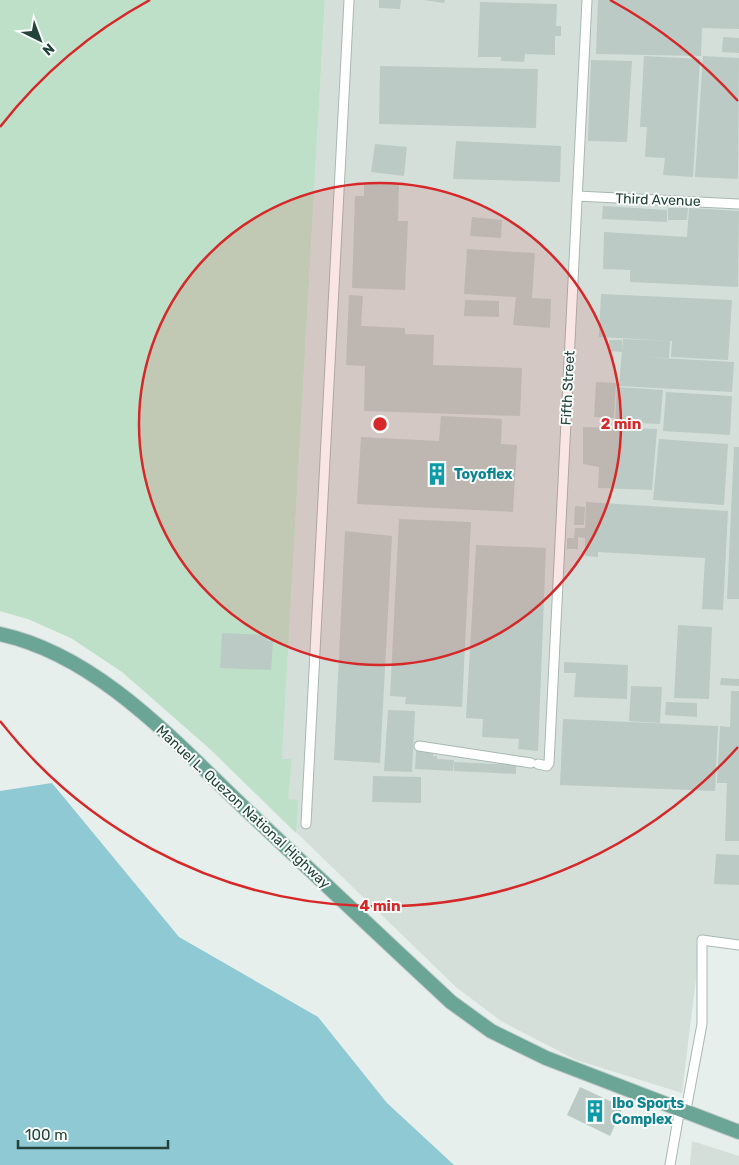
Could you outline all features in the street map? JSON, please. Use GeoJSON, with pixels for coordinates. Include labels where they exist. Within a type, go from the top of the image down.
{"type":"FeatureCollection","features":[{"type":"Feature","properties":{"kind":"main road","name":"Manuel L. Quezon National Highway"},"geometry":{"type":"LineString","coordinates":[[0,634],[25,639],[72,662],[111,686],[162,731],[451,1002],[491,1031],[546,1058],[739,1132]]}},
{"type":"Feature","properties":{"kind":"street"},"geometry":{"type":"LineString","coordinates":[[306,824],[349,0]]}},
{"type":"Feature","properties":{"kind":"street","name":"Fifth Street"},"geometry":{"type":"LineString","coordinates":[[419,746],[547,766],[549,762],[587,0]]}},
{"type":"Feature","properties":{"kind":"street","name":"Third Avenue"},"geometry":{"type":"LineString","coordinates":[[577,196],[739,204]]}},
{"type":"Feature","properties":{"kind":"street"},"geometry":{"type":"LineString","coordinates":[[670,1165],[702,1024],[702,940],[739,945]]}},
{"type":"Feature","properties":{"kind":"shaded area"},"geometry":{"type":"Polygon","coordinates":[[[0,0],[267,780],[289,783],[292,760],[282,759],[325,0],[739,0],[739,940],[701,938],[682,1093],[576,1060],[501,1021],[456,987],[210,749],[123,672],[71,638],[28,619],[0,611],[0,0]]]}},
{"type":"Feature","properties":{"kind":"shaded area"},"geometry":{"type":"Polygon","coordinates":[[[692,1141],[739,1156],[739,1165],[690,1165],[692,1141]]]}},
{"type":"Feature","properties":{"kind":"green space"},"geometry":{"type":"Polygon","coordinates":[[[0,0],[325,0],[282,759],[292,759],[288,799],[298,800],[296,833],[210,749],[122,672],[71,638],[28,619],[0,611],[0,0]]]}},
{"type":"Feature","properties":{"kind":"water"},"geometry":{"type":"Polygon","coordinates":[[[52,783],[179,937],[318,1017],[387,1103],[454,1165],[0,1165],[0,791],[52,783]]]}},
{"type":"Feature","properties":{"kind":"building"},"geometry":{"type":"Polygon","coordinates":[[[379,0],[401,0],[400,9],[379,8],[379,0]]]}},
{"type":"Feature","properties":{"kind":"building"},"geometry":{"type":"Polygon","coordinates":[[[423,0],[445,0],[444,3],[423,0]]]}},
{"type":"Feature","properties":{"kind":"building"},"geometry":{"type":"Polygon","coordinates":[[[598,0],[739,0],[739,29],[702,28],[701,56],[596,54],[598,0]]]}},
{"type":"Feature","properties":{"kind":"building"},"geometry":{"type":"Polygon","coordinates":[[[480,2],[557,4],[556,26],[561,26],[561,36],[555,36],[555,55],[525,54],[524,62],[501,61],[501,57],[478,57],[480,2]]]}},
{"type":"Feature","properties":{"kind":"building"},"geometry":{"type":"Polygon","coordinates":[[[723,37],[739,38],[739,53],[722,52],[723,37]]]}},
{"type":"Feature","properties":{"kind":"building"},"geometry":{"type":"Polygon","coordinates":[[[644,56],[700,59],[693,177],[663,175],[665,158],[645,157],[647,127],[640,127],[644,56]]]}},
{"type":"Feature","properties":{"kind":"building"},"geometry":{"type":"Polygon","coordinates":[[[703,56],[739,58],[738,179],[695,177],[703,56]]]}},
{"type":"Feature","properties":{"kind":"building"},"geometry":{"type":"Polygon","coordinates":[[[591,60],[632,61],[627,142],[588,141],[591,60]]]}},
{"type":"Feature","properties":{"kind":"building"},"geometry":{"type":"Polygon","coordinates":[[[380,66],[538,69],[536,128],[379,124],[380,66]]]}},
{"type":"Feature","properties":{"kind":"building"},"geometry":{"type":"Polygon","coordinates":[[[456,141],[561,146],[560,182],[453,179],[456,141]]]}},
{"type":"Feature","properties":{"kind":"building"},"geometry":{"type":"Polygon","coordinates":[[[375,144],[407,147],[404,176],[371,172],[375,144]]]}},
{"type":"Feature","properties":{"kind":"building"},"geometry":{"type":"Polygon","coordinates":[[[364,183],[399,184],[398,221],[408,221],[405,290],[352,288],[355,196],[364,196],[364,183]]]}},
{"type":"Feature","properties":{"kind":"building"},"geometry":{"type":"Polygon","coordinates":[[[603,206],[667,210],[667,222],[602,219],[603,206]]]}},
{"type":"Feature","properties":{"kind":"building"},"geometry":{"type":"Polygon","coordinates":[[[668,208],[688,208],[687,220],[668,220],[668,208]]]}},
{"type":"Feature","properties":{"kind":"building"},"geometry":{"type":"Polygon","coordinates":[[[689,208],[739,211],[738,287],[630,282],[630,270],[603,269],[604,232],[687,237],[689,208]]]}},
{"type":"Feature","properties":{"kind":"building"},"geometry":{"type":"Polygon","coordinates":[[[472,217],[502,220],[501,238],[470,236],[472,217]]]}},
{"type":"Feature","properties":{"kind":"building"},"geometry":{"type":"Polygon","coordinates":[[[467,249],[535,253],[532,298],[551,299],[550,328],[513,325],[516,297],[464,294],[467,249]]]}},
{"type":"Feature","properties":{"kind":"building"},"geometry":{"type":"Polygon","coordinates":[[[601,294],[732,300],[728,360],[671,357],[672,341],[599,337],[601,294]]]}},
{"type":"Feature","properties":{"kind":"building"},"geometry":{"type":"Polygon","coordinates":[[[349,295],[363,296],[361,326],[405,328],[405,334],[434,335],[433,365],[522,368],[520,416],[364,411],[365,366],[346,365],[349,295]]]}},
{"type":"Feature","properties":{"kind":"building"},"geometry":{"type":"Polygon","coordinates":[[[465,300],[499,301],[499,317],[464,316],[465,300]]]}},
{"type":"Feature","properties":{"kind":"building"},"geometry":{"type":"Polygon","coordinates":[[[623,339],[670,341],[669,358],[644,357],[734,362],[732,392],[619,386],[623,339]]]}},
{"type":"Feature","properties":{"kind":"building"},"geometry":{"type":"Polygon","coordinates":[[[609,340],[622,340],[622,352],[609,351],[609,340]]]}},
{"type":"Feature","properties":{"kind":"building"},"geometry":{"type":"Polygon","coordinates":[[[596,382],[616,383],[614,418],[594,417],[596,382]]]}},
{"type":"Feature","properties":{"kind":"building"},"geometry":{"type":"Polygon","coordinates":[[[617,387],[663,390],[660,424],[615,422],[617,387]]]}},
{"type":"Feature","properties":{"kind":"building"},"geometry":{"type":"Polygon","coordinates":[[[666,392],[732,396],[730,435],[663,431],[666,392]]]}},
{"type":"Feature","properties":{"kind":"building","name":"Toyoflex"},"geometry":{"type":"Polygon","coordinates":[[[441,416],[502,419],[501,444],[517,445],[513,512],[357,504],[361,437],[439,441],[441,416]]]}},
{"type":"Feature","properties":{"kind":"building"},"geometry":{"type":"Polygon","coordinates":[[[583,427],[657,429],[652,490],[598,488],[599,467],[583,464],[583,427]]]}},
{"type":"Feature","properties":{"kind":"building"},"geometry":{"type":"Polygon","coordinates":[[[659,439],[728,444],[724,505],[653,500],[659,439]]]}},
{"type":"Feature","properties":{"kind":"building"},"geometry":{"type":"Polygon","coordinates":[[[734,447],[739,447],[739,599],[727,599],[734,447]]]}},
{"type":"Feature","properties":{"kind":"building"},"geometry":{"type":"Polygon","coordinates":[[[586,502],[728,511],[723,610],[702,609],[705,558],[598,552],[598,557],[585,556],[585,538],[578,537],[578,549],[567,549],[567,538],[574,538],[575,528],[585,528],[586,502]]]}},
{"type":"Feature","properties":{"kind":"building"},"geometry":{"type":"Polygon","coordinates":[[[575,506],[585,507],[584,525],[574,525],[575,506]]]}},
{"type":"Feature","properties":{"kind":"building"},"geometry":{"type":"Polygon","coordinates":[[[399,519],[471,522],[462,707],[405,704],[406,697],[390,696],[399,519]]]}},
{"type":"Feature","properties":{"kind":"building"},"geometry":{"type":"Polygon","coordinates":[[[345,531],[392,536],[380,763],[334,760],[345,531]]]}},
{"type":"Feature","properties":{"kind":"building"},"geometry":{"type":"Polygon","coordinates":[[[476,545],[546,548],[538,751],[518,749],[519,739],[482,737],[483,719],[466,718],[476,545]]]}},
{"type":"Feature","properties":{"kind":"building"},"geometry":{"type":"Polygon","coordinates":[[[678,625],[712,627],[709,699],[674,698],[678,625]]]}},
{"type":"Feature","properties":{"kind":"building"},"geometry":{"type":"Polygon","coordinates":[[[222,633],[268,635],[267,641],[273,641],[271,670],[220,668],[222,633]]]}},
{"type":"Feature","properties":{"kind":"building"},"geometry":{"type":"Polygon","coordinates":[[[564,662],[628,665],[627,699],[574,697],[576,673],[564,673],[564,662]]]}},
{"type":"Feature","properties":{"kind":"building"},"geometry":{"type":"Polygon","coordinates":[[[721,678],[739,679],[739,686],[720,685],[721,678]]]}},
{"type":"Feature","properties":{"kind":"building"},"geometry":{"type":"Polygon","coordinates":[[[631,686],[662,687],[660,723],[629,721],[631,686]]]}},
{"type":"Feature","properties":{"kind":"building"},"geometry":{"type":"Polygon","coordinates":[[[731,691],[739,691],[739,841],[725,841],[727,783],[717,783],[720,726],[730,727],[731,691]]]}},
{"type":"Feature","properties":{"kind":"building"},"geometry":{"type":"Polygon","coordinates":[[[666,702],[697,703],[697,717],[665,715],[666,702]]]}},
{"type":"Feature","properties":{"kind":"building"},"geometry":{"type":"Polygon","coordinates":[[[388,710],[415,711],[412,772],[384,771],[388,710]]]}},
{"type":"Feature","properties":{"kind":"building"},"geometry":{"type":"Polygon","coordinates":[[[563,719],[718,726],[715,791],[560,785],[563,719]]]}},
{"type":"Feature","properties":{"kind":"building"},"geometry":{"type":"Polygon","coordinates":[[[416,751],[433,752],[433,756],[437,756],[437,759],[454,760],[453,771],[415,769],[416,751]]]}},
{"type":"Feature","properties":{"kind":"building"},"geometry":{"type":"Polygon","coordinates":[[[454,762],[516,765],[516,774],[454,771],[454,762]]]}},
{"type":"Feature","properties":{"kind":"building"},"geometry":{"type":"Polygon","coordinates":[[[373,776],[421,777],[421,803],[372,802],[373,776]]]}},
{"type":"Feature","properties":{"kind":"building"},"geometry":{"type":"Polygon","coordinates":[[[716,854],[739,855],[739,885],[714,884],[716,854]]]}},
{"type":"Feature","properties":{"kind":"building","name":"Ibo Sports Complex"},"geometry":{"type":"Polygon","coordinates":[[[580,1087],[623,1107],[610,1136],[567,1115],[580,1087]]]}},
{"type":"Feature","properties":{"kind":"place","name":"Toyoflex"},"geometry":{"type":"Point","coordinates":[437,474]}},
{"type":"Feature","properties":{"kind":"place","name":"Ibo Sports Complex"},"geometry":{"type":"Point","coordinates":[595,1111]}}]}
